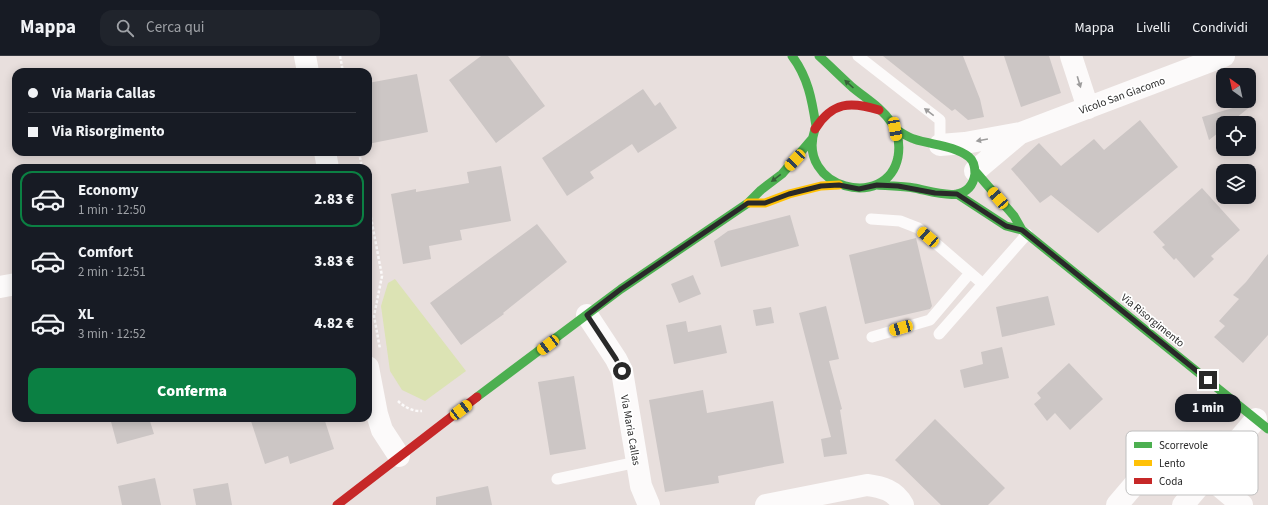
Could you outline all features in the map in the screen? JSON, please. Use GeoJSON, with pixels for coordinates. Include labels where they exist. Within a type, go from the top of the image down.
{"type":"FeatureCollection","features":[{"type":"Feature","properties":{"kind":"main road"},"geometry":{"type":"LineString","coordinates":[[792,56],[800,65],[808,82],[816,126]]}},
{"type":"Feature","properties":{"kind":"main road"},"geometry":{"type":"LineString","coordinates":[[818,56],[888,118],[895,129],[898,158],[891,172],[877,185]]}},
{"type":"Feature","properties":{"kind":"main road"},"geometry":{"type":"LineString","coordinates":[[839,185],[827,178],[817,166],[812,151],[812,139],[816,126],[827,114],[843,105],[862,104],[879,110]]}},
{"type":"Feature","properties":{"kind":"main road","name":"Via Risorgimento"},"geometry":{"type":"LineString","coordinates":[[895,129],[910,138],[940,146],[967,156],[973,162],[975,171],[1014,216],[1025,232],[1262,424]]}},
{"type":"Feature","properties":{"kind":"main road"},"geometry":{"type":"LineString","coordinates":[[337,505],[399,456],[621,289],[748,203],[761,190],[782,174],[812,139]]}},
{"type":"Feature","properties":{"kind":"main road"},"geometry":{"type":"LineString","coordinates":[[748,203],[765,203],[789,194],[821,186],[839,185],[859,189],[877,185],[914,188],[947,195],[957,194],[969,188],[975,178],[975,171]]}},
{"type":"Feature","properties":{"kind":"main road","name":"Via Risorgimento"},"geometry":{"type":"LineString","coordinates":[[957,194],[1006,226],[1025,232]]}},
{"type":"Feature","properties":{"kind":"street"},"geometry":{"type":"LineString","coordinates":[[305,56],[307,68]]}},
{"type":"Feature","properties":{"kind":"street"},"geometry":{"type":"LineString","coordinates":[[1071,56],[1088,108]]}},
{"type":"Feature","properties":{"kind":"street","name":"Vicolo San Giacomo"},"geometry":{"type":"LineString","coordinates":[[940,146],[1021,133],[1224,56]]}},
{"type":"Feature","properties":{"kind":"street","name":"Vicolo San Giacomo"},"geometry":{"type":"LineString","coordinates":[[975,171],[1021,133]]}},
{"type":"Feature","properties":{"kind":"street"},"geometry":{"type":"LineString","coordinates":[[0,287],[12,285]]}},
{"type":"Feature","properties":{"kind":"street","name":"Via Maria Callas"},"geometry":{"type":"LineString","coordinates":[[587,315],[616,359],[622,371],[641,486],[649,505]]}},
{"type":"Feature","properties":{"kind":"street"},"geometry":{"type":"LineString","coordinates":[[374,360],[377,414],[382,430],[399,456]]}},
{"type":"Feature","properties":{"kind":"street"},"geometry":{"type":"LineString","coordinates":[[1255,431],[1262,424]]}},
{"type":"Feature","properties":{"kind":"street"},"geometry":{"type":"LineString","coordinates":[[766,505],[867,485],[883,487],[894,494],[903,505]]}},
{"type":"Feature","properties":{"kind":"street"},"geometry":{"type":"LineString","coordinates":[[1117,505],[1126,494]]}},
{"type":"Feature","properties":{"kind":"street"},"geometry":{"type":"LineString","coordinates":[[1183,505],[1192,495]]}},
{"type":"Feature","properties":{"kind":"street"},"geometry":{"type":"LineString","coordinates":[[1230,495],[1242,505]]}},
{"type":"Feature","properties":{"kind":"lane"},"geometry":{"type":"LineString","coordinates":[[858,56],[940,120],[940,146]]}},
{"type":"Feature","properties":{"kind":"lane"},"geometry":{"type":"LineString","coordinates":[[871,219],[900,221],[918,228],[982,284]]}},
{"type":"Feature","properties":{"kind":"lane"},"geometry":{"type":"LineString","coordinates":[[939,334],[1025,232]]}},
{"type":"Feature","properties":{"kind":"lane"},"geometry":{"type":"LineString","coordinates":[[872,337],[930,320],[970,273]]}},
{"type":"Feature","properties":{"kind":"lane"},"geometry":{"type":"LineString","coordinates":[[557,479],[637,462]]}},
{"type":"Feature","properties":{"kind":"path"},"geometry":{"type":"LineString","coordinates":[[340,56],[342,68]]}},
{"type":"Feature","properties":{"kind":"path"},"geometry":{"type":"LineString","coordinates":[[372,223],[382,276],[374,316],[374,360]]}},
{"type":"Feature","properties":{"kind":"path"},"geometry":{"type":"LineString","coordinates":[[397,400],[402,405],[418,412],[429,411]]}},
{"type":"Feature","properties":{"kind":"green space"},"geometry":{"type":"Polygon","coordinates":[[[395,279],[466,371],[425,401],[402,390],[390,371],[381,306],[388,283],[395,279]]]}},
{"type":"Feature","properties":{"kind":"building"},"geometry":{"type":"Polygon","coordinates":[[[481,56],[508,56],[545,106],[496,143],[449,80],[481,56]]]}},
{"type":"Feature","properties":{"kind":"building"},"geometry":{"type":"Polygon","coordinates":[[[883,56],[963,56],[980,99],[984,117],[968,120],[955,109],[952,111],[883,56]]]}},
{"type":"Feature","properties":{"kind":"building"},"geometry":{"type":"Polygon","coordinates":[[[1004,56],[1049,56],[1061,93],[1021,107],[1004,56]]]}},
{"type":"Feature","properties":{"kind":"building"},"geometry":{"type":"Polygon","coordinates":[[[417,74],[428,132],[372,143],[372,82],[417,74]]]}},
{"type":"Feature","properties":{"kind":"building"},"geometry":{"type":"Polygon","coordinates":[[[643,89],[655,106],[660,102],[677,128],[638,153],[632,144],[590,172],[594,178],[567,196],[542,158],[643,89]]]}},
{"type":"Feature","properties":{"kind":"building"},"geometry":{"type":"Polygon","coordinates":[[[1233,108],[1248,108],[1239,116],[1216,116],[1216,134],[1209,140],[1202,117],[1233,108]]]}},
{"type":"Feature","properties":{"kind":"building"},"geometry":{"type":"Polygon","coordinates":[[[1140,120],[1178,167],[1098,233],[1051,195],[1040,203],[1011,169],[1039,143],[1061,166],[1094,139],[1104,150],[1140,120]]]}},
{"type":"Feature","properties":{"kind":"building"},"geometry":{"type":"Polygon","coordinates":[[[501,166],[511,221],[460,230],[462,240],[429,246],[431,259],[403,264],[391,194],[416,189],[416,192],[469,183],[467,172],[501,166]]]}},
{"type":"Feature","properties":{"kind":"building"},"geometry":{"type":"Polygon","coordinates":[[[1202,188],[1240,230],[1211,256],[1214,259],[1194,278],[1176,258],[1174,260],[1162,247],[1165,245],[1153,232],[1202,188]]]}},
{"type":"Feature","properties":{"kind":"building"},"geometry":{"type":"Polygon","coordinates":[[[790,215],[799,246],[721,267],[714,241],[728,231],[790,215]]]}},
{"type":"Feature","properties":{"kind":"building"},"geometry":{"type":"Polygon","coordinates":[[[537,224],[567,262],[503,313],[504,314],[461,345],[430,303],[537,224]]]}},
{"type":"Feature","properties":{"kind":"building"},"geometry":{"type":"Polygon","coordinates":[[[916,238],[932,306],[930,309],[865,324],[849,255],[916,238]]]}},
{"type":"Feature","properties":{"kind":"building"},"geometry":{"type":"Polygon","coordinates":[[[1268,254],[1268,335],[1243,363],[1214,337],[1225,326],[1219,321],[1239,299],[1233,295],[1246,282],[1268,254]]]}},
{"type":"Feature","properties":{"kind":"building"},"geometry":{"type":"Polygon","coordinates":[[[693,275],[701,294],[679,303],[671,284],[693,275]]]}},
{"type":"Feature","properties":{"kind":"building"},"geometry":{"type":"Polygon","coordinates":[[[1048,296],[1055,325],[1002,337],[996,307],[1048,296]]]}},
{"type":"Feature","properties":{"kind":"building"},"geometry":{"type":"Polygon","coordinates":[[[826,306],[839,359],[829,361],[842,409],[840,410],[847,454],[824,457],[821,439],[831,437],[799,313],[826,306]]]}},
{"type":"Feature","properties":{"kind":"building"},"geometry":{"type":"Polygon","coordinates":[[[771,307],[774,323],[756,326],[753,310],[771,307]]]}},
{"type":"Feature","properties":{"kind":"building"},"geometry":{"type":"Polygon","coordinates":[[[686,321],[688,332],[721,325],[727,353],[674,364],[666,325],[686,321]]]}},
{"type":"Feature","properties":{"kind":"building"},"geometry":{"type":"Polygon","coordinates":[[[1002,347],[1009,378],[964,388],[960,370],[983,364],[981,352],[1002,347]]]}},
{"type":"Feature","properties":{"kind":"building"},"geometry":{"type":"Polygon","coordinates":[[[1069,363],[1103,399],[1070,430],[1055,413],[1047,421],[1034,404],[1041,398],[1037,393],[1069,363]]]}},
{"type":"Feature","properties":{"kind":"building"},"geometry":{"type":"Polygon","coordinates":[[[574,376],[586,449],[550,455],[538,382],[574,376]]]}},
{"type":"Feature","properties":{"kind":"building"},"geometry":{"type":"Polygon","coordinates":[[[703,390],[707,413],[773,401],[784,463],[718,476],[719,483],[665,492],[649,400],[703,390]]]}},
{"type":"Feature","properties":{"kind":"building"},"geometry":{"type":"Polygon","coordinates":[[[935,419],[1005,488],[988,505],[941,505],[895,460],[935,419]]]}},
{"type":"Feature","properties":{"kind":"building"},"geometry":{"type":"Polygon","coordinates":[[[111,422],[150,422],[154,434],[117,444],[111,422]]]}},
{"type":"Feature","properties":{"kind":"building"},"geometry":{"type":"Polygon","coordinates":[[[251,422],[325,422],[334,449],[290,464],[288,456],[265,464],[251,422]]]}},
{"type":"Feature","properties":{"kind":"building"},"geometry":{"type":"Polygon","coordinates":[[[155,478],[161,505],[122,505],[118,486],[155,478]]]}},
{"type":"Feature","properties":{"kind":"building"},"geometry":{"type":"Polygon","coordinates":[[[228,483],[232,505],[196,505],[193,489],[228,483]]]}},
{"type":"Feature","properties":{"kind":"building"},"geometry":{"type":"Polygon","coordinates":[[[488,486],[492,505],[436,505],[436,497],[488,486]]]}},
{"type":"Feature","properties":{"kind":"traffic: fast"},"geometry":{"type":"LineString","coordinates":[[792,56],[806,81],[816,126]]}},
{"type":"Feature","properties":{"kind":"traffic: fast"},"geometry":{"type":"LineString","coordinates":[[815,129],[812,149],[818,166],[830,178],[845,186],[862,188],[878,184],[890,174],[898,157],[898,139],[895,130],[887,117],[819,56]]}},
{"type":"Feature","properties":{"kind":"traffic: fast"},"geometry":{"type":"LineString","coordinates":[[877,185],[909,187],[941,194],[959,194],[972,184],[975,169],[969,157],[956,150],[911,138],[895,129]]}},
{"type":"Feature","properties":{"kind":"traffic: fast"},"geometry":{"type":"LineString","coordinates":[[477,397],[621,289],[748,203],[761,190],[782,174],[812,139]]}},
{"type":"Feature","properties":{"kind":"traffic: fast"},"geometry":{"type":"LineString","coordinates":[[975,171],[1014,216],[1022,230],[1268,429]]}},
{"type":"Feature","properties":{"kind":"traffic: fast"},"geometry":{"type":"LineString","coordinates":[[957,194],[1006,226],[1022,230]]}},
{"type":"Feature","properties":{"kind":"traffic: slow"},"geometry":{"type":"LineString","coordinates":[[748,203],[765,203],[789,194],[821,186],[839,185]]}},
{"type":"Feature","properties":{"kind":"traffic: jam"},"geometry":{"type":"LineString","coordinates":[[815,129],[828,113],[842,106],[859,105],[879,110]]}},
{"type":"Feature","properties":{"kind":"traffic: jam"},"geometry":{"type":"LineString","coordinates":[[337,505],[477,397]]}},
{"type":"Feature","properties":{"kind":"route"},"geometry":{"type":"LineString","coordinates":[[622,371],[616,359],[587,315],[621,289],[748,203],[765,203],[789,194],[821,186],[839,185],[859,189],[877,185],[914,188],[947,195],[957,194],[975,204],[1006,226],[1022,230],[1208,380]]}}]}
